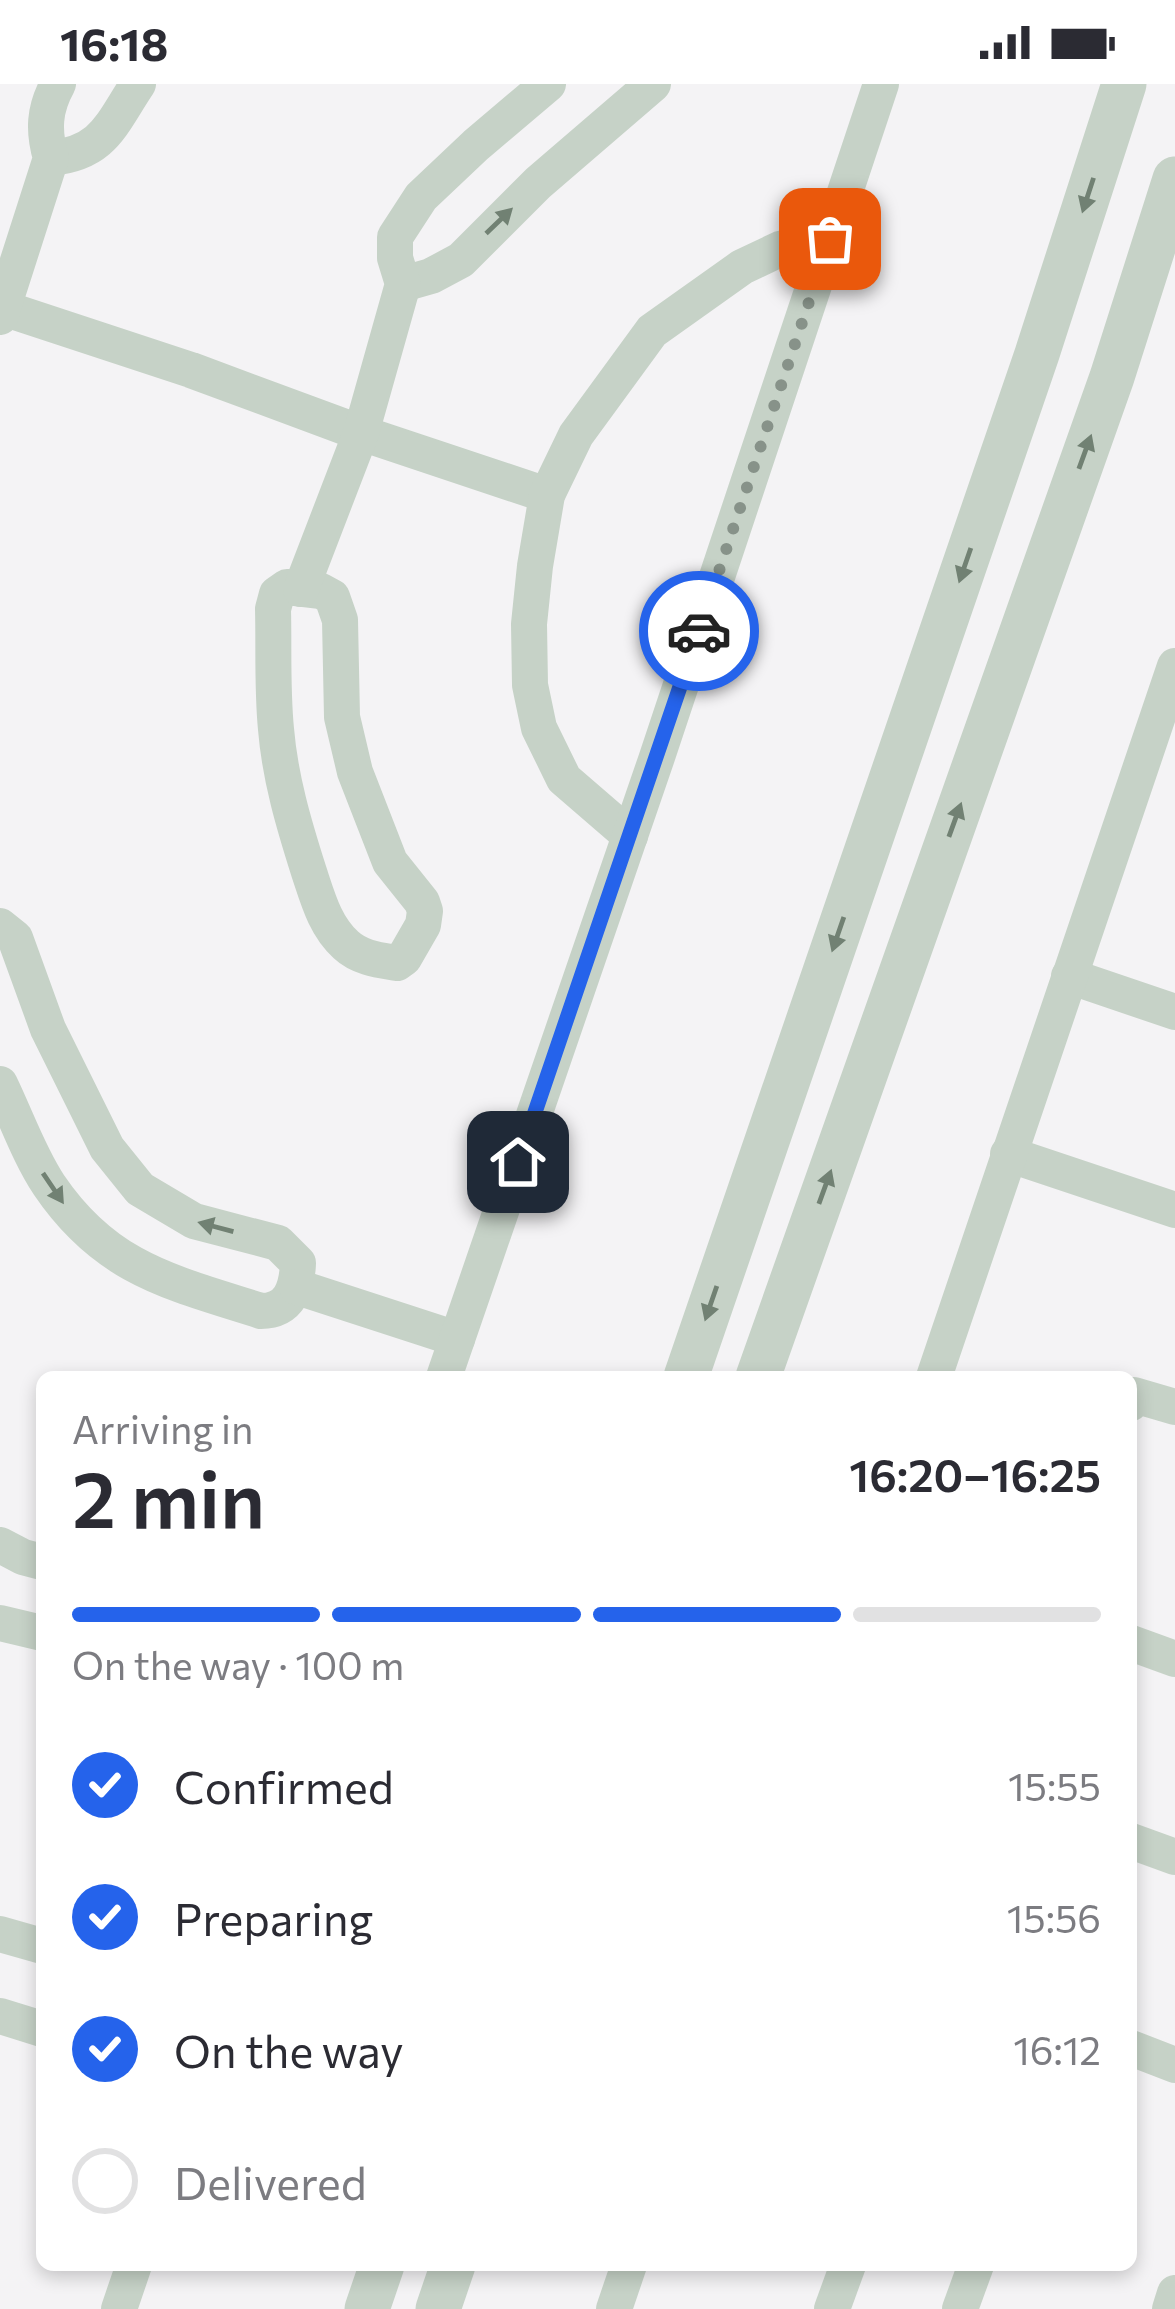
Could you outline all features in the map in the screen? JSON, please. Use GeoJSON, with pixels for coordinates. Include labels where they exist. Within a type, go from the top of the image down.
{"type":"FeatureCollection","features":[{"type":"Feature","properties":{"kind":"street"},"geometry":{"type":"LineString","coordinates":[[58,84],[45,119],[51,158],[1,310],[191,370],[547,495]]}},
{"type":"Feature","properties":{"kind":"street"},"geometry":{"type":"LineString","coordinates":[[51,158],[88,151],[138,84]]}},
{"type":"Feature","properties":{"kind":"street"},"geometry":{"type":"LineString","coordinates":[[302,590],[361,433],[403,284],[395,237],[422,197],[548,84]]}},
{"type":"Feature","properties":{"kind":"street"},"geometry":{"type":"LineString","coordinates":[[403,284],[431,277],[461,260],[538,183],[653,84]]}},
{"type":"Feature","properties":{"kind":"street"},"geometry":{"type":"LineString","coordinates":[[446,1371],[880,84]]}},
{"type":"Feature","properties":{"kind":"street"},"geometry":{"type":"LineString","coordinates":[[688,1371],[1037,354],[1124,84]]}},
{"type":"Feature","properties":{"kind":"street"},"geometry":{"type":"LineString","coordinates":[[760,1371],[1112,376],[1175,179]]}},
{"type":"Feature","properties":{"kind":"street"},"geometry":{"type":"LineString","coordinates":[[630,836],[564,779],[539,728],[530,685],[529,624],[547,495],[576,435],[652,331],[742,267],[781,249],[830,239]]}},
{"type":"Feature","properties":{"kind":"street"},"geometry":{"type":"LineString","coordinates":[[287,587],[302,590],[332,597],[340,620],[342,717],[355,772],[390,862],[422,902],[423,925],[397,964],[361,956],[333,931],[321,909],[285,788],[276,728],[273,609],[278,594],[287,587]]}},
{"type":"Feature","properties":{"kind":"street"},"geometry":{"type":"LineString","coordinates":[[936,1371],[1175,666]]}},
{"type":"Feature","properties":{"kind":"street"},"geometry":{"type":"LineString","coordinates":[[0,926],[15,938],[48,1029],[107,1148],[140,1189],[194,1221],[278,1243],[298,1263],[297,1288],[282,1306],[261,1311],[170,1282],[118,1257],[81,1227],[47,1181],[0,1084]]}},
{"type":"Feature","properties":{"kind":"street"},"geometry":{"type":"LineString","coordinates":[[1069,976],[1175,1012]]}},
{"type":"Feature","properties":{"kind":"street"},"geometry":{"type":"LineString","coordinates":[[1008,1154],[1175,1210]]}},
{"type":"Feature","properties":{"kind":"street"},"geometry":{"type":"LineString","coordinates":[[297,1288],[458,1339]]}},
{"type":"Feature","properties":{"kind":"street"},"geometry":{"type":"LineString","coordinates":[[1137,1396],[1175,1407]]}},
{"type":"Feature","properties":{"kind":"street"},"geometry":{"type":"LineString","coordinates":[[0,1545],[36,1560]]}},
{"type":"Feature","properties":{"kind":"street"},"geometry":{"type":"LineString","coordinates":[[0,1623],[36,1632]]}},
{"type":"Feature","properties":{"kind":"street"},"geometry":{"type":"LineString","coordinates":[[1137,1645],[1175,1659]]}},
{"type":"Feature","properties":{"kind":"street"},"geometry":{"type":"LineString","coordinates":[[1137,1842],[1175,1857]]}},
{"type":"Feature","properties":{"kind":"street"},"geometry":{"type":"LineString","coordinates":[[0,1934],[36,1944]]}},
{"type":"Feature","properties":{"kind":"street"},"geometry":{"type":"LineString","coordinates":[[0,2016],[36,2027]]}},
{"type":"Feature","properties":{"kind":"street"},"geometry":{"type":"LineString","coordinates":[[1137,2050],[1175,2065]]}},
{"type":"Feature","properties":{"kind":"street"},"geometry":{"type":"LineString","coordinates":[[119,2309],[132,2271]]}},
{"type":"Feature","properties":{"kind":"street"},"geometry":{"type":"LineString","coordinates":[[367,2309],[380,2271]]}},
{"type":"Feature","properties":{"kind":"street"},"geometry":{"type":"LineString","coordinates":[[438,2309],[451,2271]]}},
{"type":"Feature","properties":{"kind":"street"},"geometry":{"type":"LineString","coordinates":[[614,2309],[626,2271]]}},
{"type":"Feature","properties":{"kind":"street"},"geometry":{"type":"LineString","coordinates":[[832,2309],[846,2271]]}},
{"type":"Feature","properties":{"kind":"street"},"geometry":{"type":"LineString","coordinates":[[960,2309],[974,2271]]}},
{"type":"Feature","properties":{"kind":"street"},"geometry":{"type":"LineString","coordinates":[[1170,2309],[1175,2293]]}},
{"type":"Feature","properties":{"kind":"way so far"},"geometry":{"type":"LineString","coordinates":[[699,631],[830,239]]}},
{"type":"Feature","properties":{"kind":"route"},"geometry":{"type":"LineString","coordinates":[[518,1162],[699,631]]}}]}
